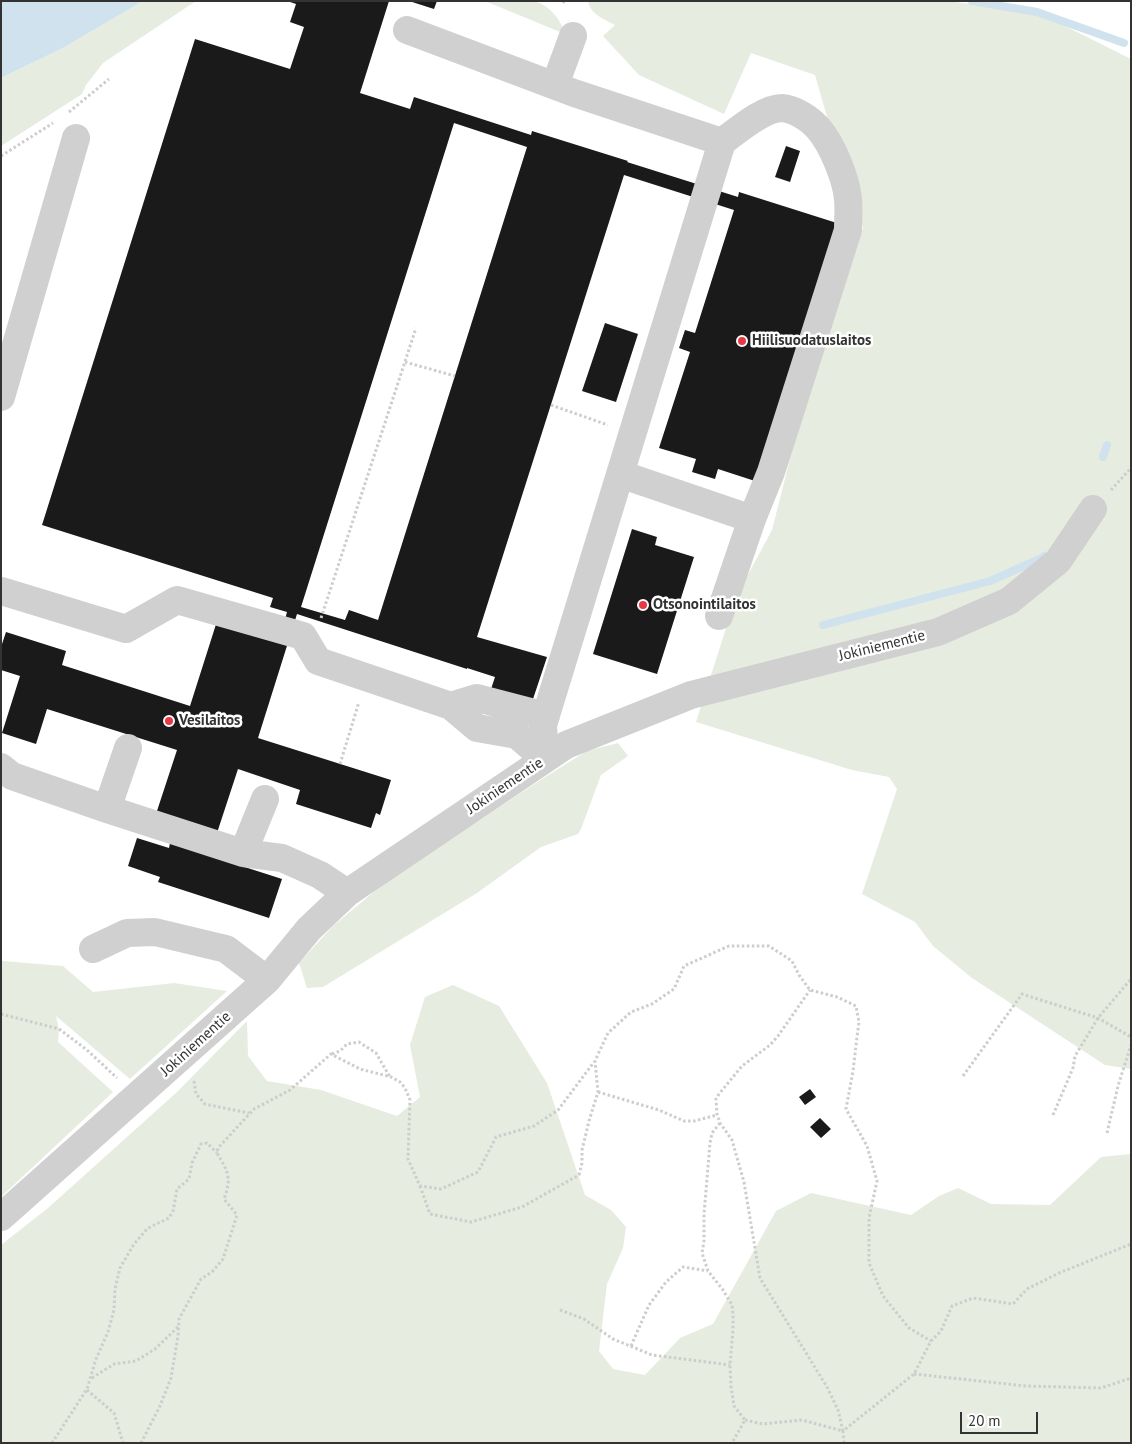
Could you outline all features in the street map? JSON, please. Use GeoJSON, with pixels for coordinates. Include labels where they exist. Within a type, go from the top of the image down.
{"type":"FeatureCollection","features":[{"type":"Feature","properties":{"kind":"street"},"geometry":{"type":"LineString","coordinates":[[407,30],[555,86],[722,142]]}},
{"type":"Feature","properties":{"kind":"street"},"geometry":{"type":"LineString","coordinates":[[555,86],[572,36]]}},
{"type":"Feature","properties":{"kind":"street"},"geometry":{"type":"LineString","coordinates":[[545,759],[543,725],[722,142],[765,112],[782,108],[800,113],[818,128],[832,149],[844,180],[848,198],[848,230],[771,472],[752,519],[719,616]]}},
{"type":"Feature","properties":{"kind":"street"},"geometry":{"type":"LineString","coordinates":[[1,397],[76,138]]}},
{"type":"Feature","properties":{"kind":"street"},"geometry":{"type":"LineString","coordinates":[[620,474],[752,519]]}},
{"type":"Feature","properties":{"kind":"street","name":"Jokiniementie"},"geometry":{"type":"LineString","coordinates":[[1,1217],[267,980],[309,929],[347,893],[566,745],[691,695],[938,632],[1009,601],[1058,561],[1093,509]]}},
{"type":"Feature","properties":{"kind":"street"},"geometry":{"type":"LineString","coordinates":[[1,591],[126,629],[177,600],[303,636],[318,660],[451,706],[477,728],[517,735],[545,759]]}},
{"type":"Feature","properties":{"kind":"street"},"geometry":{"type":"LineString","coordinates":[[451,706],[477,698],[546,716]]}},
{"type":"Feature","properties":{"kind":"street"},"geometry":{"type":"LineString","coordinates":[[107,809],[128,748]]}},
{"type":"Feature","properties":{"kind":"street"},"geometry":{"type":"LineString","coordinates":[[1,767],[12,776],[107,809],[243,853],[282,858],[320,875],[347,893]]}},
{"type":"Feature","properties":{"kind":"street"},"geometry":{"type":"LineString","coordinates":[[243,853],[264,799]]}},
{"type":"Feature","properties":{"kind":"street"},"geometry":{"type":"LineString","coordinates":[[93,949],[128,933],[155,932],[226,948],[267,980]]}},
{"type":"Feature","properties":{"kind":"path"},"geometry":{"type":"LineString","coordinates":[[310,650],[416,328]]}},
{"type":"Feature","properties":{"kind":"path"},"geometry":{"type":"LineString","coordinates":[[405,362],[455,376]]}},
{"type":"Feature","properties":{"kind":"path"},"geometry":{"type":"LineString","coordinates":[[551,405],[633,433]]}},
{"type":"Feature","properties":{"kind":"path"},"geometry":{"type":"LineString","coordinates":[[340,764],[367,677]]}},
{"type":"Feature","properties":{"kind":"path"},"geometry":{"type":"LineString","coordinates":[[420,1186],[441,1189],[478,1172],[496,1137],[534,1126],[558,1110],[594,1061],[608,1033],[632,1012],[652,1004],[674,989],[684,966],[729,946],[769,946],[792,961],[810,990],[837,996],[856,1006],[859,1022],[858,1037],[846,1109],[867,1146],[877,1182],[869,1218],[869,1263],[883,1296],[909,1328],[931,1341]]}},
{"type":"Feature","properties":{"kind":"path"},"geometry":{"type":"LineString","coordinates":[[1053,1115],[1075,1056],[1098,1018],[1131,979]]}},
{"type":"Feature","properties":{"kind":"path"},"geometry":{"type":"LineString","coordinates":[[810,990],[778,1036],[770,1045],[742,1066],[719,1094],[716,1099],[717,1114],[720,1123],[732,1140],[744,1182],[760,1278],[827,1387],[838,1410],[844,1443]]}},
{"type":"Feature","properties":{"kind":"path"},"geometry":{"type":"LineString","coordinates":[[963,1076],[1022,994],[1098,1018],[1131,1038]]}},
{"type":"Feature","properties":{"kind":"path"},"geometry":{"type":"LineString","coordinates":[[1,1014],[59,1030],[87,1050],[116,1077],[134,1100]]}},
{"type":"Feature","properties":{"kind":"path"},"geometry":{"type":"LineString","coordinates":[[217,1153],[218,1148],[254,1109],[290,1090],[331,1054],[340,1051],[347,1044],[359,1042],[376,1054],[391,1077]]}},
{"type":"Feature","properties":{"kind":"path"},"geometry":{"type":"LineString","coordinates":[[1107,1133],[1118,1086],[1131,1045]]}},
{"type":"Feature","properties":{"kind":"path"},"geometry":{"type":"LineString","coordinates":[[194,1046],[196,1094],[205,1104],[250,1113]]}},
{"type":"Feature","properties":{"kind":"path"},"geometry":{"type":"LineString","coordinates":[[331,1054],[360,1069],[391,1077],[400,1082],[409,1095],[410,1100],[408,1159],[430,1214],[471,1222],[522,1207],[579,1175],[582,1163],[582,1150],[598,1092],[594,1061]]}},
{"type":"Feature","properties":{"kind":"path"},"geometry":{"type":"LineString","coordinates":[[598,1092],[659,1110],[684,1121],[717,1114]]}},
{"type":"Feature","properties":{"kind":"path"},"geometry":{"type":"LineString","coordinates":[[720,1123],[712,1133],[708,1162],[702,1253],[708,1271],[732,1305],[734,1330],[730,1365],[734,1406],[745,1420],[763,1424],[802,1420],[843,1430]]}},
{"type":"Feature","properties":{"kind":"path"},"geometry":{"type":"LineString","coordinates":[[52,1443],[87,1390],[114,1310],[115,1289],[120,1268],[134,1244],[147,1229],[169,1218],[173,1211],[176,1188],[189,1179],[192,1163],[201,1144],[207,1143],[217,1153],[227,1171],[229,1186],[224,1199],[237,1215],[224,1259],[212,1272],[201,1279],[179,1319],[171,1378],[160,1406],[141,1443]]}},
{"type":"Feature","properties":{"kind":"path"},"geometry":{"type":"LineString","coordinates":[[843,1430],[914,1374],[931,1341],[942,1331],[952,1306],[973,1298],[1013,1304],[1027,1289],[1058,1273],[1131,1244]]}},
{"type":"Feature","properties":{"kind":"path"},"geometry":{"type":"LineString","coordinates":[[631,1346],[649,1305],[666,1282],[683,1267],[708,1271]]}},
{"type":"Feature","properties":{"kind":"path"},"geometry":{"type":"LineString","coordinates":[[560,1310],[584,1318],[613,1339],[652,1355],[730,1365]]}},
{"type":"Feature","properties":{"kind":"path"},"geometry":{"type":"LineString","coordinates":[[90,1380],[100,1371],[114,1364],[136,1361],[155,1349],[179,1327]]}},
{"type":"Feature","properties":{"kind":"path"},"geometry":{"type":"LineString","coordinates":[[914,1374],[1026,1386],[1101,1388],[1131,1378]]}},
{"type":"Feature","properties":{"kind":"path"},"geometry":{"type":"LineString","coordinates":[[87,1390],[114,1412],[123,1443]]}},
{"type":"Feature","properties":{"kind":"path"},"geometry":{"type":"LineString","coordinates":[[732,1443],[745,1420]]}},
{"type":"Feature","properties":{"kind":"shaded area"},"geometry":{"type":"Polygon","coordinates":[[[143,1],[196,1],[103,63],[86,85],[82,94],[1,146],[1,78],[63,48],[143,1]]]}},
{"type":"Feature","properties":{"kind":"shaded area"},"geometry":{"type":"Polygon","coordinates":[[[485,1],[533,1],[544,5],[553,13],[565,34],[485,1]]]}},
{"type":"Feature","properties":{"kind":"shaded area"},"geometry":{"type":"Polygon","coordinates":[[[588,1],[946,1],[1037,12],[1131,59],[1131,1069],[1105,1065],[972,978],[933,946],[915,922],[862,894],[897,789],[889,777],[852,770],[696,722],[736,597],[772,530],[793,447],[863,228],[815,75],[751,53],[724,114],[639,75],[603,36],[615,25],[595,13],[589,6],[588,1]]]}},
{"type":"Feature","properties":{"kind":"shaded area"},"geometry":{"type":"Polygon","coordinates":[[[618,743],[628,756],[601,775],[578,834],[541,847],[477,893],[323,987],[307,988],[299,963],[333,926],[387,881],[587,751],[618,743]]]}},
{"type":"Feature","properties":{"kind":"shaded area"},"geometry":{"type":"Polygon","coordinates":[[[1,960],[63,966],[93,992],[174,983],[227,991],[130,1079],[56,1016],[59,1029],[58,1042],[113,1092],[1,1197],[1,960]]]}},
{"type":"Feature","properties":{"kind":"shaded area"},"geometry":{"type":"Polygon","coordinates":[[[453,985],[499,1006],[547,1083],[585,1195],[611,1210],[626,1227],[623,1248],[607,1284],[599,1351],[613,1369],[645,1375],[680,1338],[713,1324],[776,1211],[811,1193],[911,1215],[939,1196],[958,1188],[991,1204],[1050,1205],[1101,1157],[1131,1154],[1131,1443],[1,1443],[1,1245],[48,1208],[177,1092],[247,1021],[248,1056],[267,1081],[321,1090],[397,1116],[420,1097],[410,1045],[425,997],[453,985]]]}},
{"type":"Feature","properties":{"kind":"water"},"geometry":{"type":"Polygon","coordinates":[[[1,1],[143,1],[63,48],[1,78],[1,1]]]}},
{"type":"Feature","properties":{"kind":"building"},"geometry":{"type":"Polygon","coordinates":[[[287,1],[389,1],[360,93],[410,109],[414,97],[531,135],[532,131],[738,197],[739,192],[840,224],[758,482],[718,469],[715,479],[692,472],[696,459],[659,448],[690,352],[679,348],[685,330],[695,333],[734,210],[624,175],[477,637],[547,657],[532,702],[491,689],[495,677],[297,614],[258,738],[391,780],[380,815],[376,813],[371,828],[296,804],[300,790],[238,769],[216,836],[155,817],[177,750],[47,709],[36,744],[2,733],[20,676],[1,670],[1,647],[6,632],[66,651],[62,665],[190,706],[218,618],[280,637],[287,612],[270,607],[273,598],[42,525],[195,39],[290,69],[304,27],[290,22],[296,4],[287,1]],[[454,123],[301,607],[345,620],[349,610],[378,620],[527,147],[454,123]]]}},
{"type":"Feature","properties":{"kind":"building"},"geometry":{"type":"Polygon","coordinates":[[[409,1],[437,1],[434,9],[409,1]]]}},
{"type":"Feature","properties":{"kind":"building"},"geometry":{"type":"Polygon","coordinates":[[[786,146],[800,151],[790,182],[775,177],[786,146]]]}},
{"type":"Feature","properties":{"kind":"building"},"geometry":{"type":"Polygon","coordinates":[[[605,323],[638,334],[616,402],[582,391],[605,323]]]}},
{"type":"Feature","properties":{"kind":"building","name":"Otsonointilaitos"},"geometry":{"type":"Polygon","coordinates":[[[632,529],[657,537],[655,545],[694,557],[657,674],[593,654],[632,529]]]}},
{"type":"Feature","properties":{"kind":"building"},"geometry":{"type":"Polygon","coordinates":[[[137,838],[169,848],[170,843],[282,879],[269,918],[158,882],[160,877],[128,866],[137,838]]]}},
{"type":"Feature","properties":{"kind":"building"},"geometry":{"type":"Polygon","coordinates":[[[810,1089],[816,1097],[805,1105],[799,1097],[810,1089]]]}},
{"type":"Feature","properties":{"kind":"building"},"geometry":{"type":"Polygon","coordinates":[[[820,1118],[831,1129],[821,1138],[810,1127],[820,1118]]]}},
{"type":"Feature","properties":{"kind":"waterway"},"geometry":{"type":"LineString","coordinates":[[972,1],[1037,12],[1124,43]]}},
{"type":"Feature","properties":{"kind":"waterway"},"geometry":{"type":"LineString","coordinates":[[1103,457],[1107,445]]}},
{"type":"Feature","properties":{"kind":"waterway"},"geometry":{"type":"LineString","coordinates":[[823,625],[990,581],[1044,556]]}},
{"type":"Feature","properties":{"kind":"place","name":"Hiilisuodatuslaitos"},"geometry":{"type":"Point","coordinates":[742,341]}},
{"type":"Feature","properties":{"kind":"place","name":"Otsonointilaitos"},"geometry":{"type":"Point","coordinates":[643,605]}},
{"type":"Feature","properties":{"kind":"place","name":"Vesilaitos"},"geometry":{"type":"Point","coordinates":[169,721]}}]}
